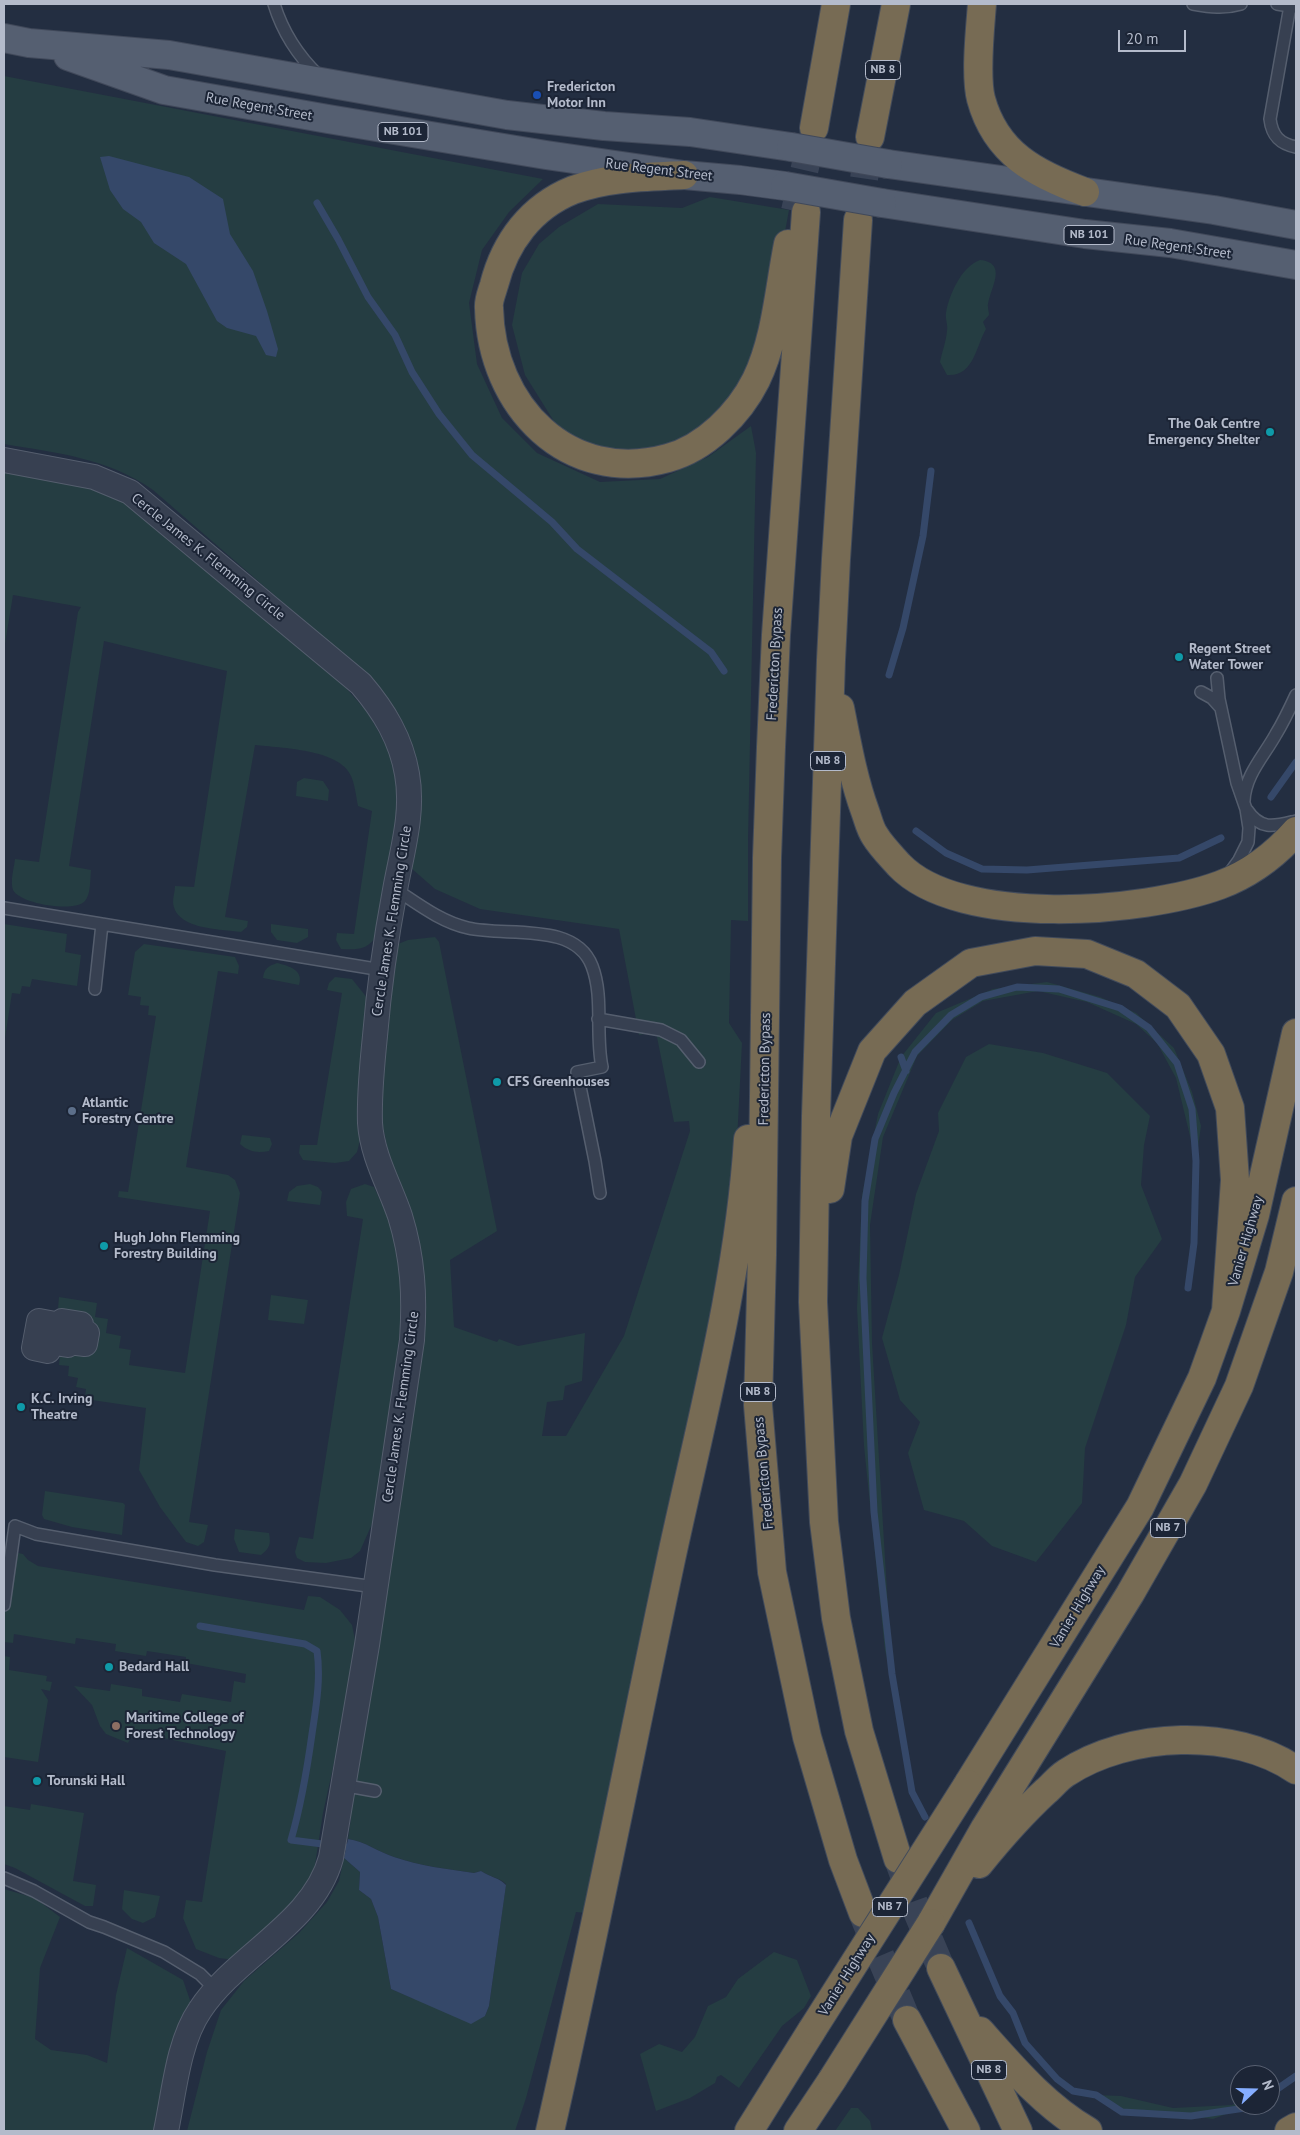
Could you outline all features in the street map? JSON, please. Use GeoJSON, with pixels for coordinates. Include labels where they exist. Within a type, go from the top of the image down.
{"type":"FeatureCollection","features":[{"type":"Feature","properties":{"kind":"highway"},"geometry":{"type":"LineString","coordinates":[[814,128],[836,4]]}},
{"type":"Feature","properties":{"kind":"highway","name":"NB 8"},"geometry":{"type":"LineString","coordinates":[[870,137],[896,4]]}},
{"type":"Feature","properties":{"kind":"highway"},"geometry":{"type":"LineString","coordinates":[[982,4],[979,59],[981,98],[992,128],[1010,151],[1029,166],[1047,178],[1085,192]]}},
{"type":"Feature","properties":{"kind":"highway","name":"Fredericton Bypass"},"geometry":{"type":"LineString","coordinates":[[684,175],[639,177],[595,184],[573,190],[553,200],[524,224],[513,239],[501,263],[488,306],[495,354],[510,392],[530,420],[554,441],[610,464],[633,465],[655,462],[675,456],[695,447],[729,418],[756,380],[772,333],[801,211],[776,635],[766,858],[763,1226],[758,1405],[772,1572],[807,1737],[843,1860],[863,1913]]}},
{"type":"Feature","properties":{"kind":"highway","name":"NB 8"},"geometry":{"type":"LineString","coordinates":[[858,220],[831,660],[816,1116],[813,1302],[824,1522],[836,1618],[859,1731],[898,1859]]}},
{"type":"Feature","properties":{"kind":"highway"},"geometry":{"type":"LineString","coordinates":[[831,660],[855,784],[874,835],[900,866],[929,886],[962,899],[1008,908],[1060,909],[1120,906],[1168,900],[1220,885],[1262,863],[1296,831]]}},
{"type":"Feature","properties":{"kind":"highway"},"geometry":{"type":"LineString","coordinates":[[550,2131],[582,1993],[613,1833],[735,1259],[747,1154],[766,858]]}},
{"type":"Feature","properties":{"kind":"highway"},"geometry":{"type":"LineString","coordinates":[[813,1302],[838,1136],[872,1051],[915,1004],[971,963],[1035,951],[1087,954],[1136,974],[1178,1006],[1211,1054],[1230,1108],[1235,1180],[1226,1311]]}},
{"type":"Feature","properties":{"kind":"highway","name":"Vanier Highway"},"geometry":{"type":"LineString","coordinates":[[750,2131],[1140,1507],[1202,1378],[1226,1311],[1256,1215],[1296,1033]]}},
{"type":"Feature","properties":{"kind":"highway","name":"NB 7"},"geometry":{"type":"LineString","coordinates":[[798,2131],[931,1923],[988,1838],[1193,1484],[1239,1386],[1279,1272],[1296,1201]]}},
{"type":"Feature","properties":{"kind":"highway"},"geometry":{"type":"LineString","coordinates":[[988,1838],[1020,1815],[1065,1774],[1110,1752],[1164,1741],[1197,1739],[1247,1747],[1283,1762],[1296,1770]]}},
{"type":"Feature","properties":{"kind":"highway","name":"NB 8"},"geometry":{"type":"LineString","coordinates":[[941,1968],[1018,2131]]}},
{"type":"Feature","properties":{"kind":"highway"},"geometry":{"type":"LineString","coordinates":[[961,2009],[1034,2090],[1069,2120],[1088,2131]]}},
{"type":"Feature","properties":{"kind":"highway"},"geometry":{"type":"LineString","coordinates":[[907,2020],[966,2131]]}},
{"type":"Feature","properties":{"kind":"highway"},"geometry":{"type":"LineString","coordinates":[[1289,2131],[1296,2127]]}},
{"type":"Feature","properties":{"kind":"main road","name":"Rue Regent Street"},"geometry":{"type":"LineString","coordinates":[[16,40],[169,55],[507,115],[604,126],[690,132],[888,164],[1214,210],[1296,225]]}},
{"type":"Feature","properties":{"kind":"main road","name":"Rue Regent Street"},"geometry":{"type":"LineString","coordinates":[[16,40],[164,90],[347,123],[684,175],[785,186],[882,203],[1085,234],[1170,244],[1296,265]]}},
{"type":"Feature","properties":{"kind":"street","name":"Cercle James K. Flemming Circle"},"geometry":{"type":"LineString","coordinates":[[4,460],[94,477],[130,492],[361,684],[386,717],[403,754],[410,799],[408,826],[395,889],[382,970],[371,1075],[370,1125],[379,1161],[400,1216],[413,1274],[415,1301],[412,1340],[374,1587],[367,1645],[328,1867],[319,1888],[306,1906],[215,1989],[198,2012],[184,2043],[166,2131]]}},
{"type":"Feature","properties":{"kind":"lane"},"geometry":{"type":"LineString","coordinates":[[274,4],[289,41],[305,63],[326,82]]}},
{"type":"Feature","properties":{"kind":"lane"},"geometry":{"type":"LineString","coordinates":[[1193,4],[1217,8],[1241,4]]}},
{"type":"Feature","properties":{"kind":"lane"},"geometry":{"type":"LineString","coordinates":[[1277,4],[1293,6],[1270,119],[1271,129],[1275,137],[1282,143],[1296,146]]}},
{"type":"Feature","properties":{"kind":"lane"},"geometry":{"type":"LineString","coordinates":[[1217,678],[1236,783],[1245,806],[1253,819],[1260,824],[1274,826],[1296,822]]}},
{"type":"Feature","properties":{"kind":"lane"},"geometry":{"type":"LineString","coordinates":[[1201,692],[1212,698],[1221,708]]}},
{"type":"Feature","properties":{"kind":"lane"},"geometry":{"type":"LineString","coordinates":[[1220,885],[1239,860],[1248,842],[1249,828],[1245,806],[1245,789],[1252,772],[1276,734],[1296,695]]}},
{"type":"Feature","properties":{"kind":"lane"},"geometry":{"type":"LineString","coordinates":[[395,889],[443,920],[469,928],[564,938],[582,949],[592,965],[598,988],[598,1048],[602,1067],[577,1072],[600,1194]]}},
{"type":"Feature","properties":{"kind":"lane"},"geometry":{"type":"LineString","coordinates":[[4,908],[382,970]]}},
{"type":"Feature","properties":{"kind":"lane"},"geometry":{"type":"LineString","coordinates":[[94,989],[102,924]]}},
{"type":"Feature","properties":{"kind":"lane"},"geometry":{"type":"LineString","coordinates":[[598,1018],[661,1030],[681,1040],[699,1062]]}},
{"type":"Feature","properties":{"kind":"lane"},"geometry":{"type":"LineString","coordinates":[[4,1605],[15,1526],[36,1534],[215,1565],[374,1587]]}},
{"type":"Feature","properties":{"kind":"lane"},"geometry":{"type":"LineString","coordinates":[[342,1786],[375,1791]]}},
{"type":"Feature","properties":{"kind":"lane"},"geometry":{"type":"LineString","coordinates":[[4,1878],[34,1891],[89,1922],[164,1952],[200,1974],[215,1989]]}},
{"type":"Feature","properties":{"kind":"green space"},"geometry":{"type":"Polygon","coordinates":[[[4,76],[543,179],[509,212],[482,250],[469,303],[477,364],[502,418],[537,453],[600,482],[660,479],[708,457],[751,426],[756,453],[748,921],[731,920],[729,1023],[742,1043],[736,1161],[710,1327],[587,1913],[576,1912],[526,2098],[515,2131],[187,2131],[207,2052],[221,2010],[244,1981],[299,1933],[327,1902],[339,1881],[344,1858],[360,1872],[359,1890],[371,1899],[378,1917],[391,1989],[412,1998],[485,2016],[489,2006],[506,1884],[481,1871],[474,1873],[414,1863],[348,1839],[351,1818],[349,1817],[419,1358],[412,1219],[388,1151],[380,1112],[388,1012],[398,944],[408,940],[435,937],[439,942],[497,1231],[450,1260],[454,1327],[497,1342],[499,1339],[518,1346],[585,1333],[582,1381],[565,1386],[563,1400],[547,1402],[542,1436],[566,1436],[624,1336],[690,1131],[689,1121],[674,1122],[656,1032],[639,1035],[619,929],[480,909],[435,889],[411,868],[420,813],[417,760],[401,719],[370,678],[153,490],[136,479],[82,458],[4,444],[4,76]]]}},
{"type":"Feature","properties":{"kind":"green space"},"geometry":{"type":"Polygon","coordinates":[[[710,197],[789,210],[769,318],[753,362],[727,401],[692,435],[658,450],[592,450],[560,431],[525,375],[512,325],[522,273],[539,244],[559,227],[598,204],[682,208],[710,197]]]}},
{"type":"Feature","properties":{"kind":"green space"},"geometry":{"type":"Polygon","coordinates":[[[980,260],[989,262],[994,266],[996,272],[988,307],[989,315],[983,322],[986,329],[969,366],[956,374],[947,375],[940,362],[946,335],[948,306],[957,282],[967,269],[980,260]]]}},
{"type":"Feature","properties":{"kind":"green space"},"geometry":{"type":"Polygon","coordinates":[[[4,470],[102,490],[148,516],[299,645],[346,688],[368,713],[389,750],[398,790],[394,836],[377,935],[370,944],[357,949],[341,949],[336,940],[337,933],[354,934],[372,811],[358,806],[351,776],[345,767],[335,760],[322,755],[293,749],[255,745],[225,917],[248,921],[247,927],[241,932],[211,929],[190,923],[182,918],[176,911],[173,902],[175,886],[194,887],[227,671],[104,641],[69,866],[91,870],[87,898],[79,905],[48,905],[26,899],[13,890],[12,879],[15,859],[39,862],[78,612],[81,607],[13,595],[4,650],[4,470]]]}},
{"type":"Feature","properties":{"kind":"green space"},"geometry":{"type":"Polygon","coordinates":[[[304,778],[323,781],[329,790],[328,801],[296,796],[297,782],[304,778]]]}},
{"type":"Feature","properties":{"kind":"green space"},"geometry":{"type":"Polygon","coordinates":[[[4,924],[67,934],[65,952],[81,955],[77,986],[32,979],[30,987],[22,986],[20,994],[12,993],[5,1038],[4,924]]]}},
{"type":"Feature","properties":{"kind":"green space"},"geometry":{"type":"Polygon","coordinates":[[[271,924],[308,929],[308,937],[297,943],[277,940],[271,932],[271,924]]]}},
{"type":"Feature","properties":{"kind":"green space"},"geometry":{"type":"Polygon","coordinates":[[[144,944],[235,957],[239,966],[238,974],[218,971],[186,1167],[228,1175],[235,1180],[240,1193],[189,1522],[208,1525],[204,1542],[198,1546],[186,1542],[160,1507],[139,1470],[146,1408],[85,1399],[86,1389],[76,1387],[78,1378],[68,1376],[69,1366],[59,1365],[59,1297],[97,1303],[95,1317],[108,1319],[106,1333],[121,1336],[119,1348],[131,1350],[129,1365],[185,1373],[210,1211],[118,1197],[119,1191],[128,1192],[156,1016],[148,1015],[149,1006],[140,1005],[141,997],[128,995],[135,952],[144,944]]]}},
{"type":"Feature","properties":{"kind":"green space"},"geometry":{"type":"Polygon","coordinates":[[[277,963],[291,967],[297,972],[300,980],[299,985],[263,978],[267,968],[277,963]]]}},
{"type":"Feature","properties":{"kind":"green space"},"geometry":{"type":"Polygon","coordinates":[[[335,977],[352,979],[368,999],[360,1086],[360,1140],[357,1152],[349,1161],[335,1163],[303,1160],[299,1153],[300,1145],[317,1145],[342,993],[327,990],[329,983],[335,977]]]}},
{"type":"Feature","properties":{"kind":"green space"},"geometry":{"type":"Polygon","coordinates":[[[1047,982],[1100,997],[1136,1013],[1174,1048],[1192,1092],[1201,1126],[1196,1161],[1176,1078],[1157,1043],[1136,1024],[1087,1002],[1038,991],[983,1001],[952,1020],[917,1056],[883,1137],[870,1225],[872,1343],[892,1674],[885,1651],[864,1446],[857,1308],[862,1196],[878,1114],[901,1057],[936,1013],[993,989],[1047,982]]]}},
{"type":"Feature","properties":{"kind":"green space"},"geometry":{"type":"Polygon","coordinates":[[[989,1044],[1043,1053],[1107,1073],[1150,1116],[1144,1145],[1141,1185],[1162,1239],[1135,1277],[1126,1325],[1085,1448],[1082,1503],[1036,1562],[992,1546],[964,1521],[924,1510],[908,1453],[920,1422],[900,1400],[882,1338],[899,1275],[916,1194],[939,1131],[938,1113],[966,1057],[989,1044]]]}},
{"type":"Feature","properties":{"kind":"green space"},"geometry":{"type":"Polygon","coordinates":[[[242,1135],[270,1138],[272,1144],[269,1151],[257,1152],[247,1149],[240,1144],[242,1135]]]}},
{"type":"Feature","properties":{"kind":"green space"},"geometry":{"type":"Polygon","coordinates":[[[310,1184],[318,1187],[322,1192],[320,1205],[287,1201],[289,1192],[297,1186],[310,1184]]]}},
{"type":"Feature","properties":{"kind":"green space"},"geometry":{"type":"Polygon","coordinates":[[[365,1184],[374,1187],[389,1220],[402,1273],[403,1308],[376,1515],[360,1551],[351,1558],[326,1563],[305,1562],[297,1558],[295,1552],[299,1537],[313,1539],[363,1219],[347,1216],[346,1202],[351,1189],[365,1184]]]}},
{"type":"Feature","properties":{"kind":"green space"},"geometry":{"type":"Polygon","coordinates":[[[271,1295],[308,1300],[304,1324],[268,1320],[271,1295]]]}},
{"type":"Feature","properties":{"kind":"green space"},"geometry":{"type":"Polygon","coordinates":[[[45,1491],[123,1503],[125,1505],[122,1535],[72,1527],[44,1519],[42,1515],[45,1491]]]}},
{"type":"Feature","properties":{"kind":"green space"},"geometry":{"type":"Polygon","coordinates":[[[235,1529],[269,1533],[270,1543],[268,1548],[261,1555],[239,1552],[234,1539],[235,1529]]]}},
{"type":"Feature","properties":{"kind":"green space"},"geometry":{"type":"Polygon","coordinates":[[[4,1550],[23,1554],[28,1560],[38,1566],[304,1610],[308,1596],[320,1597],[340,1610],[352,1625],[356,1645],[344,1718],[310,1882],[288,1911],[235,1960],[219,1958],[196,1949],[183,1918],[186,1900],[202,1902],[226,1751],[134,1732],[128,1743],[106,1734],[100,1726],[92,1705],[74,1686],[110,1691],[111,1684],[142,1689],[142,1696],[180,1702],[182,1694],[231,1702],[234,1681],[245,1683],[246,1674],[186,1663],[186,1657],[147,1651],[146,1656],[115,1651],[116,1644],[76,1638],[75,1644],[14,1634],[13,1643],[4,1642],[4,1550]]]}},
{"type":"Feature","properties":{"kind":"green space"},"geometry":{"type":"Polygon","coordinates":[[[4,1656],[10,1657],[9,1670],[47,1676],[46,1681],[52,1682],[50,1691],[41,1689],[48,1700],[38,1762],[4,1757],[4,1656]]]}},
{"type":"Feature","properties":{"kind":"green space"},"geometry":{"type":"Polygon","coordinates":[[[31,1804],[84,1813],[73,1881],[96,1885],[93,1906],[85,1906],[15,1868],[4,1864],[4,1806],[30,1810],[31,1804]]]}},
{"type":"Feature","properties":{"kind":"green space"},"geometry":{"type":"Polygon","coordinates":[[[4,1889],[35,1898],[60,1917],[40,1968],[35,2039],[51,2050],[87,2055],[107,2063],[116,1995],[127,1948],[183,1980],[192,2006],[155,2131],[4,2131],[4,1889]]]}},
{"type":"Feature","properties":{"kind":"green space"},"geometry":{"type":"Polygon","coordinates":[[[124,1890],[160,1896],[155,1917],[143,1923],[132,1919],[122,1909],[124,1890]]]}},
{"type":"Feature","properties":{"kind":"green space"},"geometry":{"type":"Polygon","coordinates":[[[774,1952],[797,1960],[811,1996],[804,2008],[782,2026],[739,2088],[721,2075],[717,2077],[715,2083],[690,2098],[656,2111],[640,2054],[659,2044],[682,2052],[695,2037],[708,2006],[726,1997],[738,1979],[774,1952]]]}},
{"type":"Feature","properties":{"kind":"green space"},"geometry":{"type":"Polygon","coordinates":[[[1096,2095],[1121,2096],[1173,2108],[1230,2105],[1230,2113],[1213,2119],[1122,2112],[1096,2095]]]}},
{"type":"Feature","properties":{"kind":"green space"},"geometry":{"type":"Polygon","coordinates":[[[851,2108],[858,2108],[870,2121],[872,2131],[835,2131],[851,2108]]]}},
{"type":"Feature","properties":{"kind":"water"},"geometry":{"type":"Polygon","coordinates":[[[109,156],[189,177],[223,199],[230,234],[253,271],[267,311],[278,349],[276,357],[266,355],[256,336],[227,328],[217,321],[186,264],[154,243],[141,222],[123,209],[110,190],[100,157],[109,156]]]}},
{"type":"Feature","properties":{"kind":"water"},"geometry":{"type":"Polygon","coordinates":[[[348,1839],[414,1863],[474,1873],[481,1871],[506,1885],[489,2006],[485,2016],[471,2024],[391,1989],[378,1917],[371,1899],[359,1890],[360,1872],[344,1858],[348,1839]]]}},
{"type":"Feature","properties":{"kind":"waterway"},"geometry":{"type":"LineString","coordinates":[[317,203],[368,297],[395,335],[412,372],[439,414],[472,455],[552,522],[577,549],[711,652],[724,671]]}},
{"type":"Feature","properties":{"kind":"waterway"},"geometry":{"type":"LineString","coordinates":[[889,675],[903,628],[923,536],[931,471]]}},
{"type":"Feature","properties":{"kind":"waterway"},"geometry":{"type":"LineString","coordinates":[[1271,797],[1296,762]]}},
{"type":"Feature","properties":{"kind":"waterway"},"geometry":{"type":"LineString","coordinates":[[916,831],[946,853],[982,869],[1027,870],[1179,858],[1221,838]]}},
{"type":"Feature","properties":{"kind":"waterway"},"geometry":{"type":"LineString","coordinates":[[925,1817],[912,1792],[892,1674],[874,1512],[863,1278],[865,1201],[875,1139],[894,1093],[915,1052],[951,1015],[981,997],[1017,987],[1059,989],[1120,1008],[1149,1028],[1177,1063],[1192,1109],[1196,1161],[1194,1243],[1188,1288]]}},
{"type":"Feature","properties":{"kind":"waterway"},"geometry":{"type":"LineString","coordinates":[[901,1057],[906,1071]]}},
{"type":"Feature","properties":{"kind":"waterway"},"geometry":{"type":"LineString","coordinates":[[200,1626],[305,1644],[317,1651],[318,1682],[315,1714],[298,1814],[291,1840],[346,1847]]}},
{"type":"Feature","properties":{"kind":"waterway"},"geometry":{"type":"LineString","coordinates":[[969,1923],[1000,1996],[1013,2013],[1025,2043],[1057,2079],[1073,2091],[1096,2095],[1122,2112],[1191,2116],[1230,2110]]}},
{"type":"Feature","properties":{"kind":"waterway"},"geometry":{"type":"LineString","coordinates":[[1280,2087],[1296,2076]]}},
{"type":"Feature","properties":{"kind":"tunnel"},"geometry":{"type":"LineString","coordinates":[[795,211],[814,128]]}},
{"type":"Feature","properties":{"kind":"tunnel"},"geometry":{"type":"LineString","coordinates":[[858,220],[870,138]]}},
{"type":"Feature","properties":{"kind":"tunnel"},"geometry":{"type":"LineString","coordinates":[[899,1862],[941,1968]]}},
{"type":"Feature","properties":{"kind":"tunnel"},"geometry":{"type":"LineString","coordinates":[[864,1917],[907,2020]]}},
{"type":"Feature","properties":{"kind":"place","name":"Fredericton Motor Inn"},"geometry":{"type":"Point","coordinates":[537,95]}},
{"type":"Feature","properties":{"kind":"place","name":"The Oak Centre Emergency Shelter"},"geometry":{"type":"Point","coordinates":[1270,432]}},
{"type":"Feature","properties":{"kind":"place","name":"Regent Street Water Tower"},"geometry":{"type":"Point","coordinates":[1179,657]}},
{"type":"Feature","properties":{"kind":"place","name":"CFS Greenhouses"},"geometry":{"type":"Point","coordinates":[497,1082]}},
{"type":"Feature","properties":{"kind":"place","name":"Atlantic Forestry Centre"},"geometry":{"type":"Point","coordinates":[72,1111]}},
{"type":"Feature","properties":{"kind":"place","name":"Hugh John Flemming Forestry Building"},"geometry":{"type":"Point","coordinates":[104,1246]}},
{"type":"Feature","properties":{"kind":"place","name":"K.C. Irving Theatre"},"geometry":{"type":"Point","coordinates":[21,1407]}},
{"type":"Feature","properties":{"kind":"place","name":"Bedard Hall"},"geometry":{"type":"Point","coordinates":[109,1667]}},
{"type":"Feature","properties":{"kind":"place","name":"Maritime College of Forest Technology"},"geometry":{"type":"Point","coordinates":[116,1726]}},
{"type":"Feature","properties":{"kind":"place","name":"Torunski Hall"},"geometry":{"type":"Point","coordinates":[37,1781]}}]}
